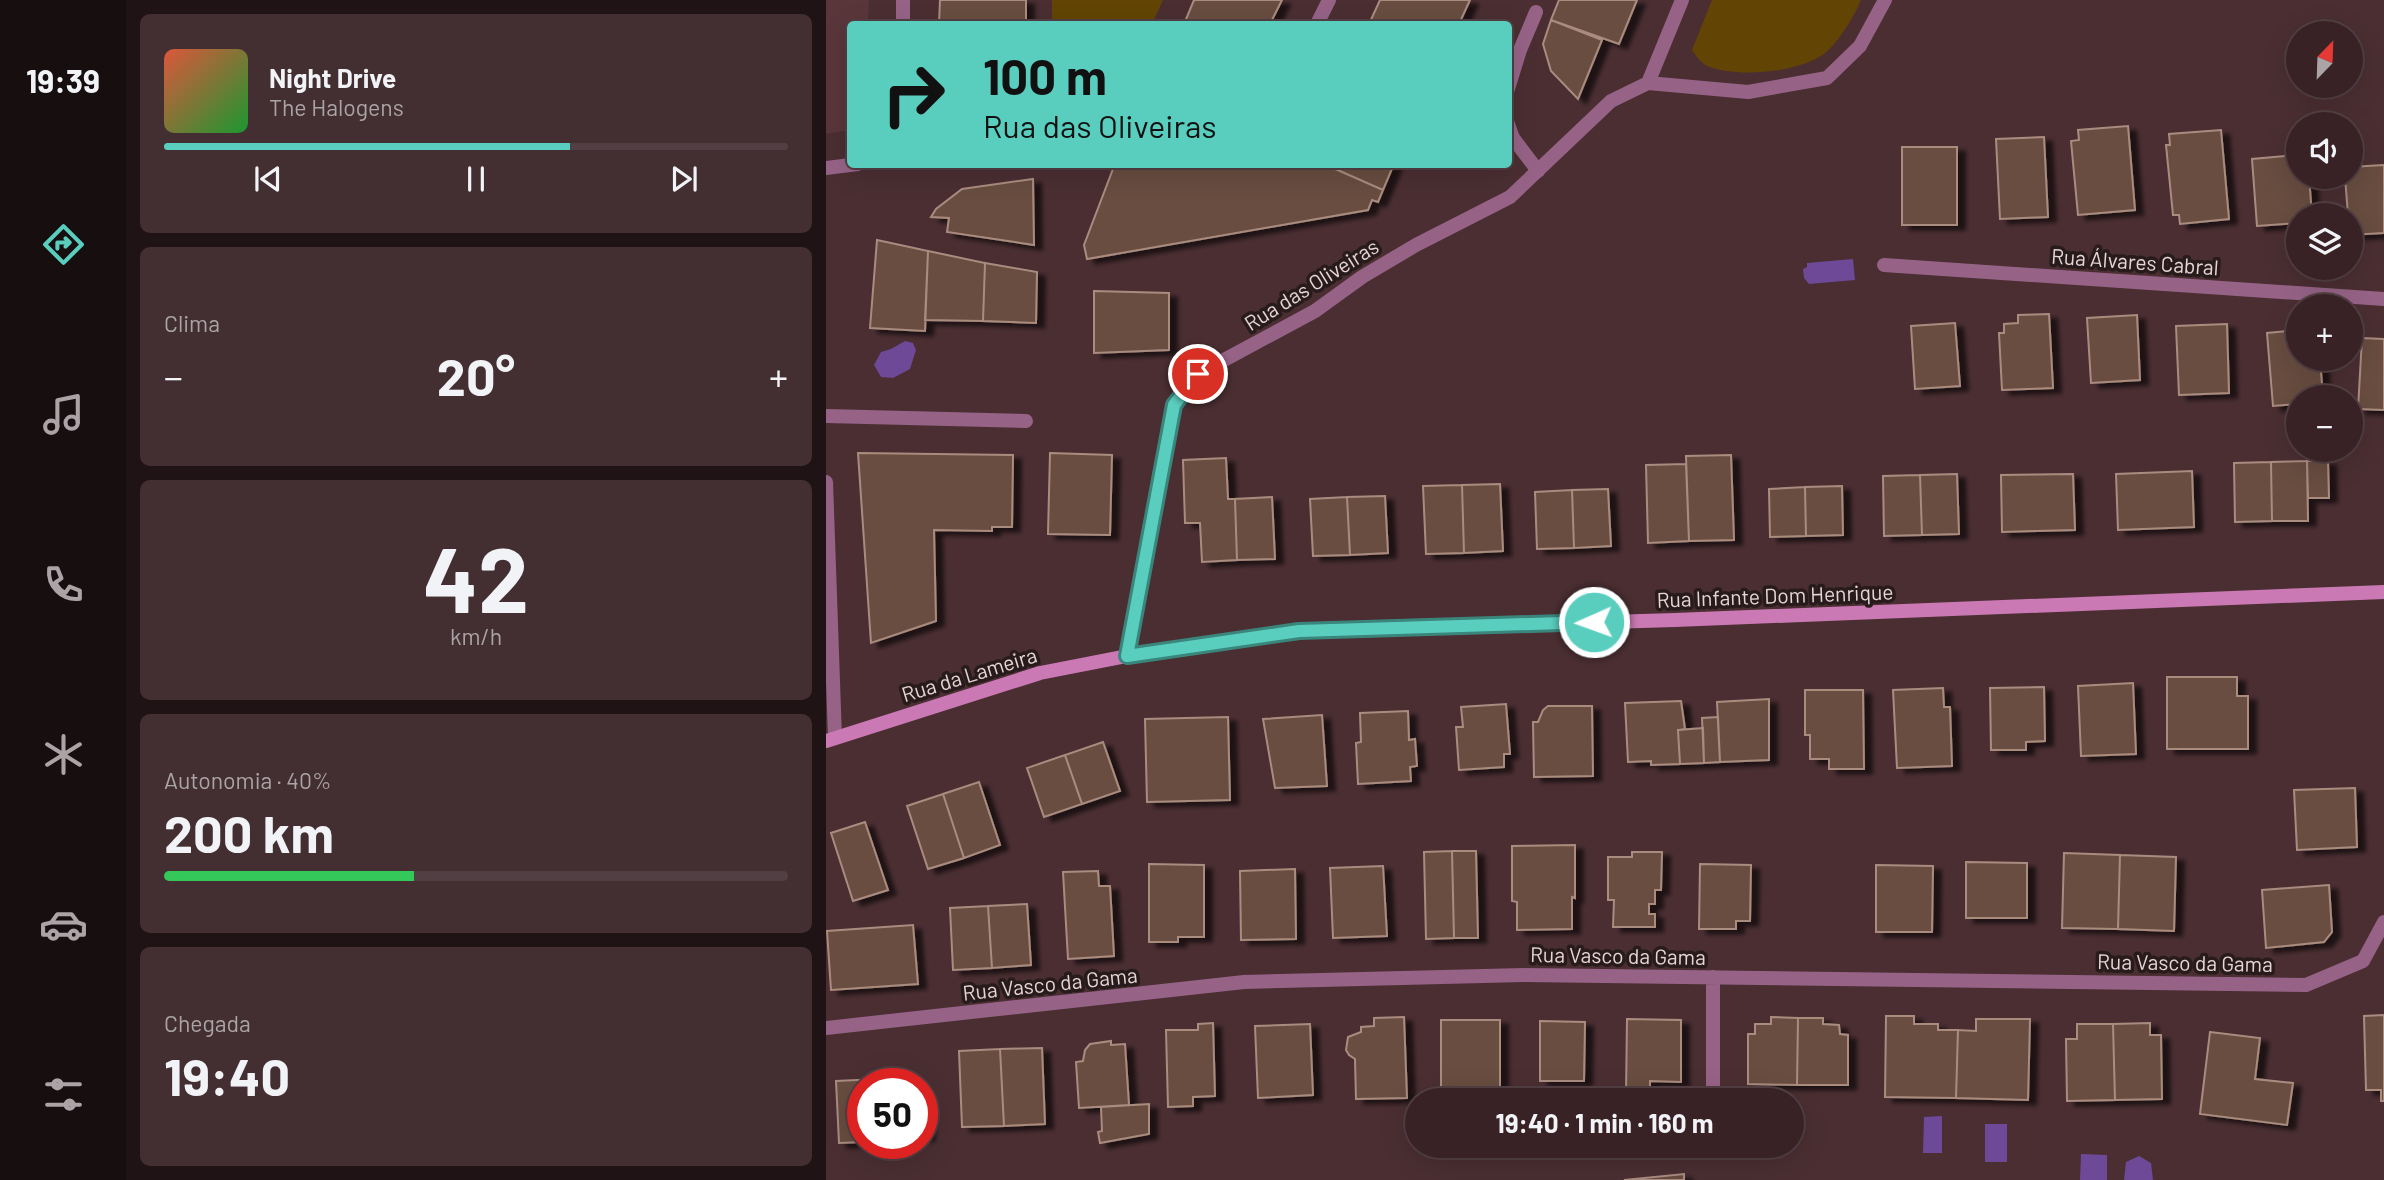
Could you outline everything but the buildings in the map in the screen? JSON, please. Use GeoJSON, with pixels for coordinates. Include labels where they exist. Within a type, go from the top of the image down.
{"type":"FeatureCollection","features":[{"type":"Feature","properties":{"kind":"main road","name":"Rua Infante Dom Henrique"},"geometry":{"type":"LineString","coordinates":[[1127,656],[1299,631],[2384,592]]}},
{"type":"Feature","properties":{"kind":"main road","name":"Rua da Lameira"},"geometry":{"type":"LineString","coordinates":[[831,740],[1040,673],[1127,656]]}},
{"type":"Feature","properties":{"kind":"street"},"geometry":{"type":"LineString","coordinates":[[903,0],[903,21]]}},
{"type":"Feature","properties":{"kind":"street"},"geometry":{"type":"LineString","coordinates":[[1318,21],[1329,0]]}},
{"type":"Feature","properties":{"kind":"street"},"geometry":{"type":"LineString","coordinates":[[1682,0],[1648,83],[1748,92],[1827,78],[1860,46],[1885,0]]}},
{"type":"Feature","properties":{"kind":"street"},"geometry":{"type":"LineString","coordinates":[[1512,76],[1536,12]]}},
{"type":"Feature","properties":{"kind":"street","name":"Rua das Oliveiras"},"geometry":{"type":"LineString","coordinates":[[1127,656],[1174,405],[1198,374],[1315,311],[1362,277],[1416,245],[1510,197],[1611,101],[1648,83]]}},
{"type":"Feature","properties":{"kind":"street"},"geometry":{"type":"LineString","coordinates":[[1512,135],[1538,171]]}},
{"type":"Feature","properties":{"kind":"street"},"geometry":{"type":"LineString","coordinates":[[826,168],[847,165]]}},
{"type":"Feature","properties":{"kind":"street","name":"Rua Álvares Cabral"},"geometry":{"type":"LineString","coordinates":[[1884,265],[2384,299]]}},
{"type":"Feature","properties":{"kind":"street"},"geometry":{"type":"LineString","coordinates":[[826,416],[1026,421]]}},
{"type":"Feature","properties":{"kind":"street"},"geometry":{"type":"LineString","coordinates":[[826,482],[831,740]]}},
{"type":"Feature","properties":{"kind":"street","name":"Rua Vasco da Gama"},"geometry":{"type":"LineString","coordinates":[[826,1028],[1244,982],[1524,975],[2306,985],[2363,961],[2384,922]]}},
{"type":"Feature","properties":{"kind":"street"},"geometry":{"type":"LineString","coordinates":[[1713,977],[1713,1088]]}},
{"type":"Feature","properties":{"kind":"shaded area"},"geometry":{"type":"Polygon","coordinates":[[[826,0],[869,0],[868,21],[847,21],[847,130],[826,134],[826,0]]]}},
{"type":"Feature","properties":{"kind":"shaded area"},"geometry":{"type":"Polygon","coordinates":[[[1052,0],[1163,0],[1153,21],[1052,21],[1052,0]]]}},
{"type":"Feature","properties":{"kind":"shaded area"},"geometry":{"type":"Polygon","coordinates":[[[1712,0],[1861,0],[1845,29],[1824,54],[1798,66],[1783,69],[1734,72],[1707,66],[1692,50],[1712,0]]]}},
{"type":"Feature","properties":{"kind":"shaded area"},"geometry":{"type":"Polygon","coordinates":[[[1853,259],[1855,280],[1809,284],[1804,278],[1803,269],[1807,267],[1807,263],[1853,259]]]}},
{"type":"Feature","properties":{"kind":"shaded area"},"geometry":{"type":"Polygon","coordinates":[[[905,341],[913,343],[916,350],[910,369],[893,378],[881,377],[874,365],[881,352],[905,341]]]}},
{"type":"Feature","properties":{"kind":"shaded area"},"geometry":{"type":"Polygon","coordinates":[[[1942,1116],[1942,1153],[1923,1153],[1924,1117],[1942,1116]]]}},
{"type":"Feature","properties":{"kind":"shaded area"},"geometry":{"type":"Polygon","coordinates":[[[1985,1124],[2007,1124],[2007,1162],[1985,1162],[1985,1124]]]}},
{"type":"Feature","properties":{"kind":"shaded area"},"geometry":{"type":"Polygon","coordinates":[[[2081,1154],[2107,1155],[2107,1180],[2080,1180],[2081,1154]]]}},
{"type":"Feature","properties":{"kind":"shaded area"},"geometry":{"type":"Polygon","coordinates":[[[2139,1156],[2151,1163],[2153,1180],[2124,1180],[2126,1162],[2139,1156]]]}},
{"type":"Feature","properties":{"kind":"route"},"geometry":{"type":"LineString","coordinates":[[1198,374],[1174,405],[1127,656],[1299,631],[1594,622]]}}]}
